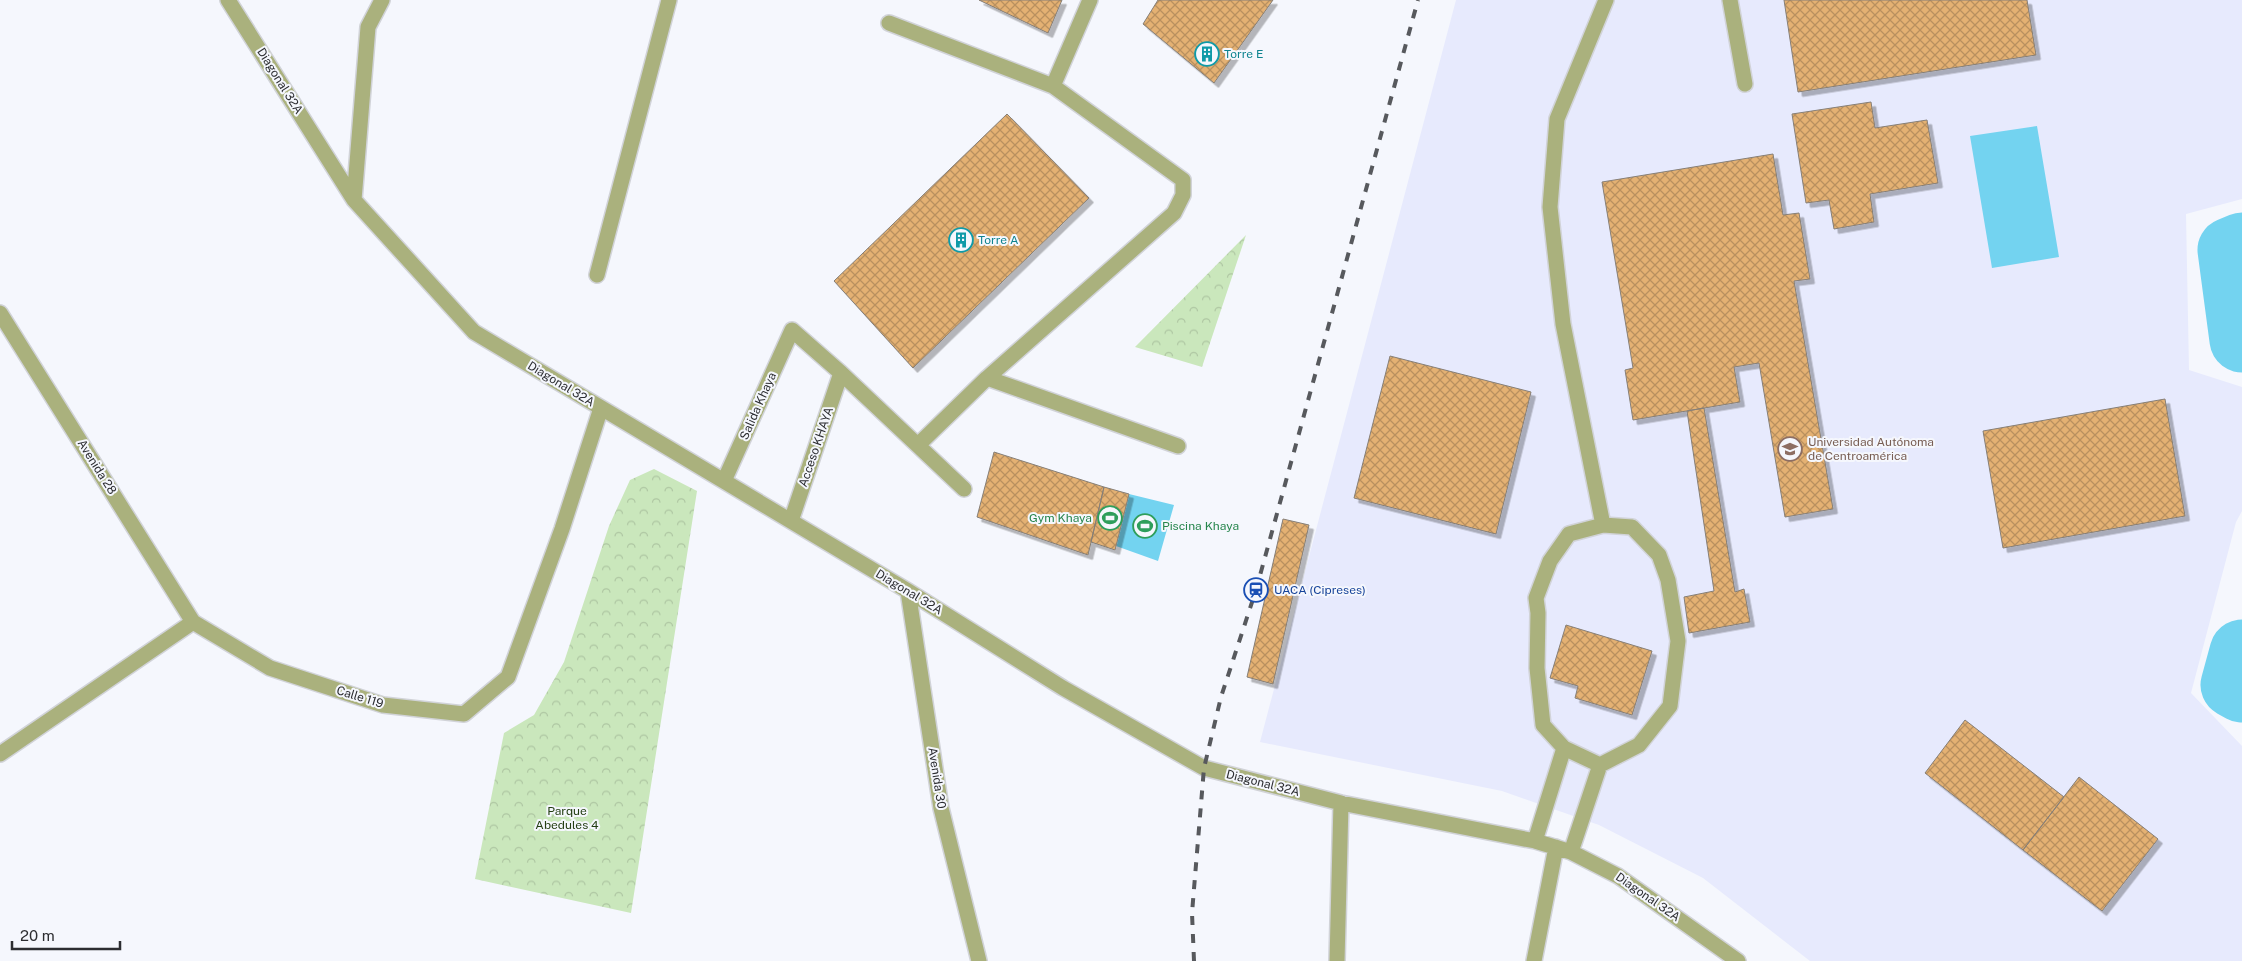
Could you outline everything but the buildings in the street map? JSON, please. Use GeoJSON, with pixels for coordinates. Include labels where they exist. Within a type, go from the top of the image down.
{"type":"FeatureCollection","features":[{"type":"Feature","properties":{"kind":"street","name":"Diagonal 32A"},"geometry":{"type":"LineString","coordinates":[[228,0],[354,200],[474,332],[791,521],[1063,688],[1204,768],[1341,803],[1556,846],[1618,876],[1738,961]]}},
{"type":"Feature","properties":{"kind":"street"},"geometry":{"type":"LineString","coordinates":[[354,200],[368,27],[382,0]]}},
{"type":"Feature","properties":{"kind":"street"},"geometry":{"type":"LineString","coordinates":[[597,275],[669,0]]}},
{"type":"Feature","properties":{"kind":"street"},"geometry":{"type":"LineString","coordinates":[[1053,86],[1090,0]]}},
{"type":"Feature","properties":{"kind":"street"},"geometry":{"type":"LineString","coordinates":[[1603,525],[1563,324],[1550,207],[1557,119],[1606,0]]}},
{"type":"Feature","properties":{"kind":"street"},"geometry":{"type":"LineString","coordinates":[[1730,0],[1745,84]]}},
{"type":"Feature","properties":{"kind":"street"},"geometry":{"type":"LineString","coordinates":[[889,23],[1053,86],[1184,180],[1183,195],[1174,214],[988,378],[918,445]]}},
{"type":"Feature","properties":{"kind":"street","name":"Avenida 28"},"geometry":{"type":"LineString","coordinates":[[0,313],[193,622]]}},
{"type":"Feature","properties":{"kind":"street","name":"Salida Khaya"},"geometry":{"type":"LineString","coordinates":[[724,481],[792,330],[841,373]]}},
{"type":"Feature","properties":{"kind":"street"},"geometry":{"type":"LineString","coordinates":[[841,373],[964,489]]}},
{"type":"Feature","properties":{"kind":"street","name":"Acceso KHAYA"},"geometry":{"type":"LineString","coordinates":[[791,521],[841,373]]}},
{"type":"Feature","properties":{"kind":"street"},"geometry":{"type":"LineString","coordinates":[[988,378],[1178,446]]}},
{"type":"Feature","properties":{"kind":"street","name":"Calle 119"},"geometry":{"type":"LineString","coordinates":[[193,622],[270,668],[383,705],[464,714],[508,677],[562,529],[601,408]]}},
{"type":"Feature","properties":{"kind":"street"},"geometry":{"type":"LineString","coordinates":[[1571,852],[1600,765],[1639,745],[1670,706],[1678,642],[1668,580],[1659,555],[1632,527],[1603,525],[1569,534],[1550,561],[1536,598],[1538,614],[1537,668],[1543,725],[1564,748],[1600,765]]}},
{"type":"Feature","properties":{"kind":"street","name":"Avenida 30"},"geometry":{"type":"LineString","coordinates":[[908,592],[941,808],[979,961]]}},
{"type":"Feature","properties":{"kind":"street"},"geometry":{"type":"LineString","coordinates":[[0,754],[193,622]]}},
{"type":"Feature","properties":{"kind":"street"},"geometry":{"type":"LineString","coordinates":[[1535,841],[1564,748]]}},
{"type":"Feature","properties":{"kind":"street"},"geometry":{"type":"LineString","coordinates":[[1337,961],[1341,803]]}},
{"type":"Feature","properties":{"kind":"street"},"geometry":{"type":"LineString","coordinates":[[1534,961],[1556,846]]}},
{"type":"Feature","properties":{"kind":"shaded area","name":"Universidad Autónoma de Centroamérica"},"geometry":{"type":"Polygon","coordinates":[[[1456,0],[2242,0],[2242,199],[2186,214],[2189,370],[2242,387],[2242,511],[2236,522],[2191,693],[2242,746],[2242,961],[1810,961],[1703,878],[1599,825],[1502,791],[1260,742],[1456,0]]]}},
{"type":"Feature","properties":{"kind":"green space"},"geometry":{"type":"Polygon","coordinates":[[[1246,235],[1202,367],[1135,347],[1246,235]]]}},
{"type":"Feature","properties":{"kind":"green space","name":"Parque Abedules 4"},"geometry":{"type":"Polygon","coordinates":[[[654,469],[697,491],[631,913],[475,879],[504,733],[534,715],[564,662],[609,526],[630,480],[654,469]]]}},
{"type":"Feature","properties":{"kind":"water"},"geometry":{"type":"Polygon","coordinates":[[[2037,126],[2059,257],[1992,268],[1970,136],[2037,126]]]}},
{"type":"Feature","properties":{"kind":"water","name":"Piscina Khaya"},"geometry":{"type":"Polygon","coordinates":[[[1129,494],[1174,505],[1158,561],[1116,546],[1129,494]]]}},
{"type":"Feature","properties":{"kind":"waterway"},"geometry":{"type":"LineString","coordinates":[[2242,245],[2230,250],[2242,340]]}},
{"type":"Feature","properties":{"kind":"waterway"},"geometry":{"type":"LineString","coordinates":[[2242,652],[2233,685],[2242,690]]}},
{"type":"Feature","properties":{"kind":"railway"},"geometry":{"type":"LineString","coordinates":[[1194,961],[1192,913],[1204,768],[1221,697],[1256,590],[1418,0]]}},
{"type":"Feature","properties":{"kind":"place","name":"Torre E"},"geometry":{"type":"Point","coordinates":[1207,54]}},
{"type":"Feature","properties":{"kind":"place","name":"Torre A"},"geometry":{"type":"Point","coordinates":[961,240]}},
{"type":"Feature","properties":{"kind":"place","name":"Universidad Autónoma de Centroamérica"},"geometry":{"type":"Point","coordinates":[1790,449]}},
{"type":"Feature","properties":{"kind":"place","name":"Gym Khaya"},"geometry":{"type":"Point","coordinates":[1110,518]}},
{"type":"Feature","properties":{"kind":"place","name":"Piscina Khaya"},"geometry":{"type":"Point","coordinates":[1145,526]}},
{"type":"Feature","properties":{"kind":"place","name":"UACA (Cipreses)"},"geometry":{"type":"Point","coordinates":[1256,590]}}]}
